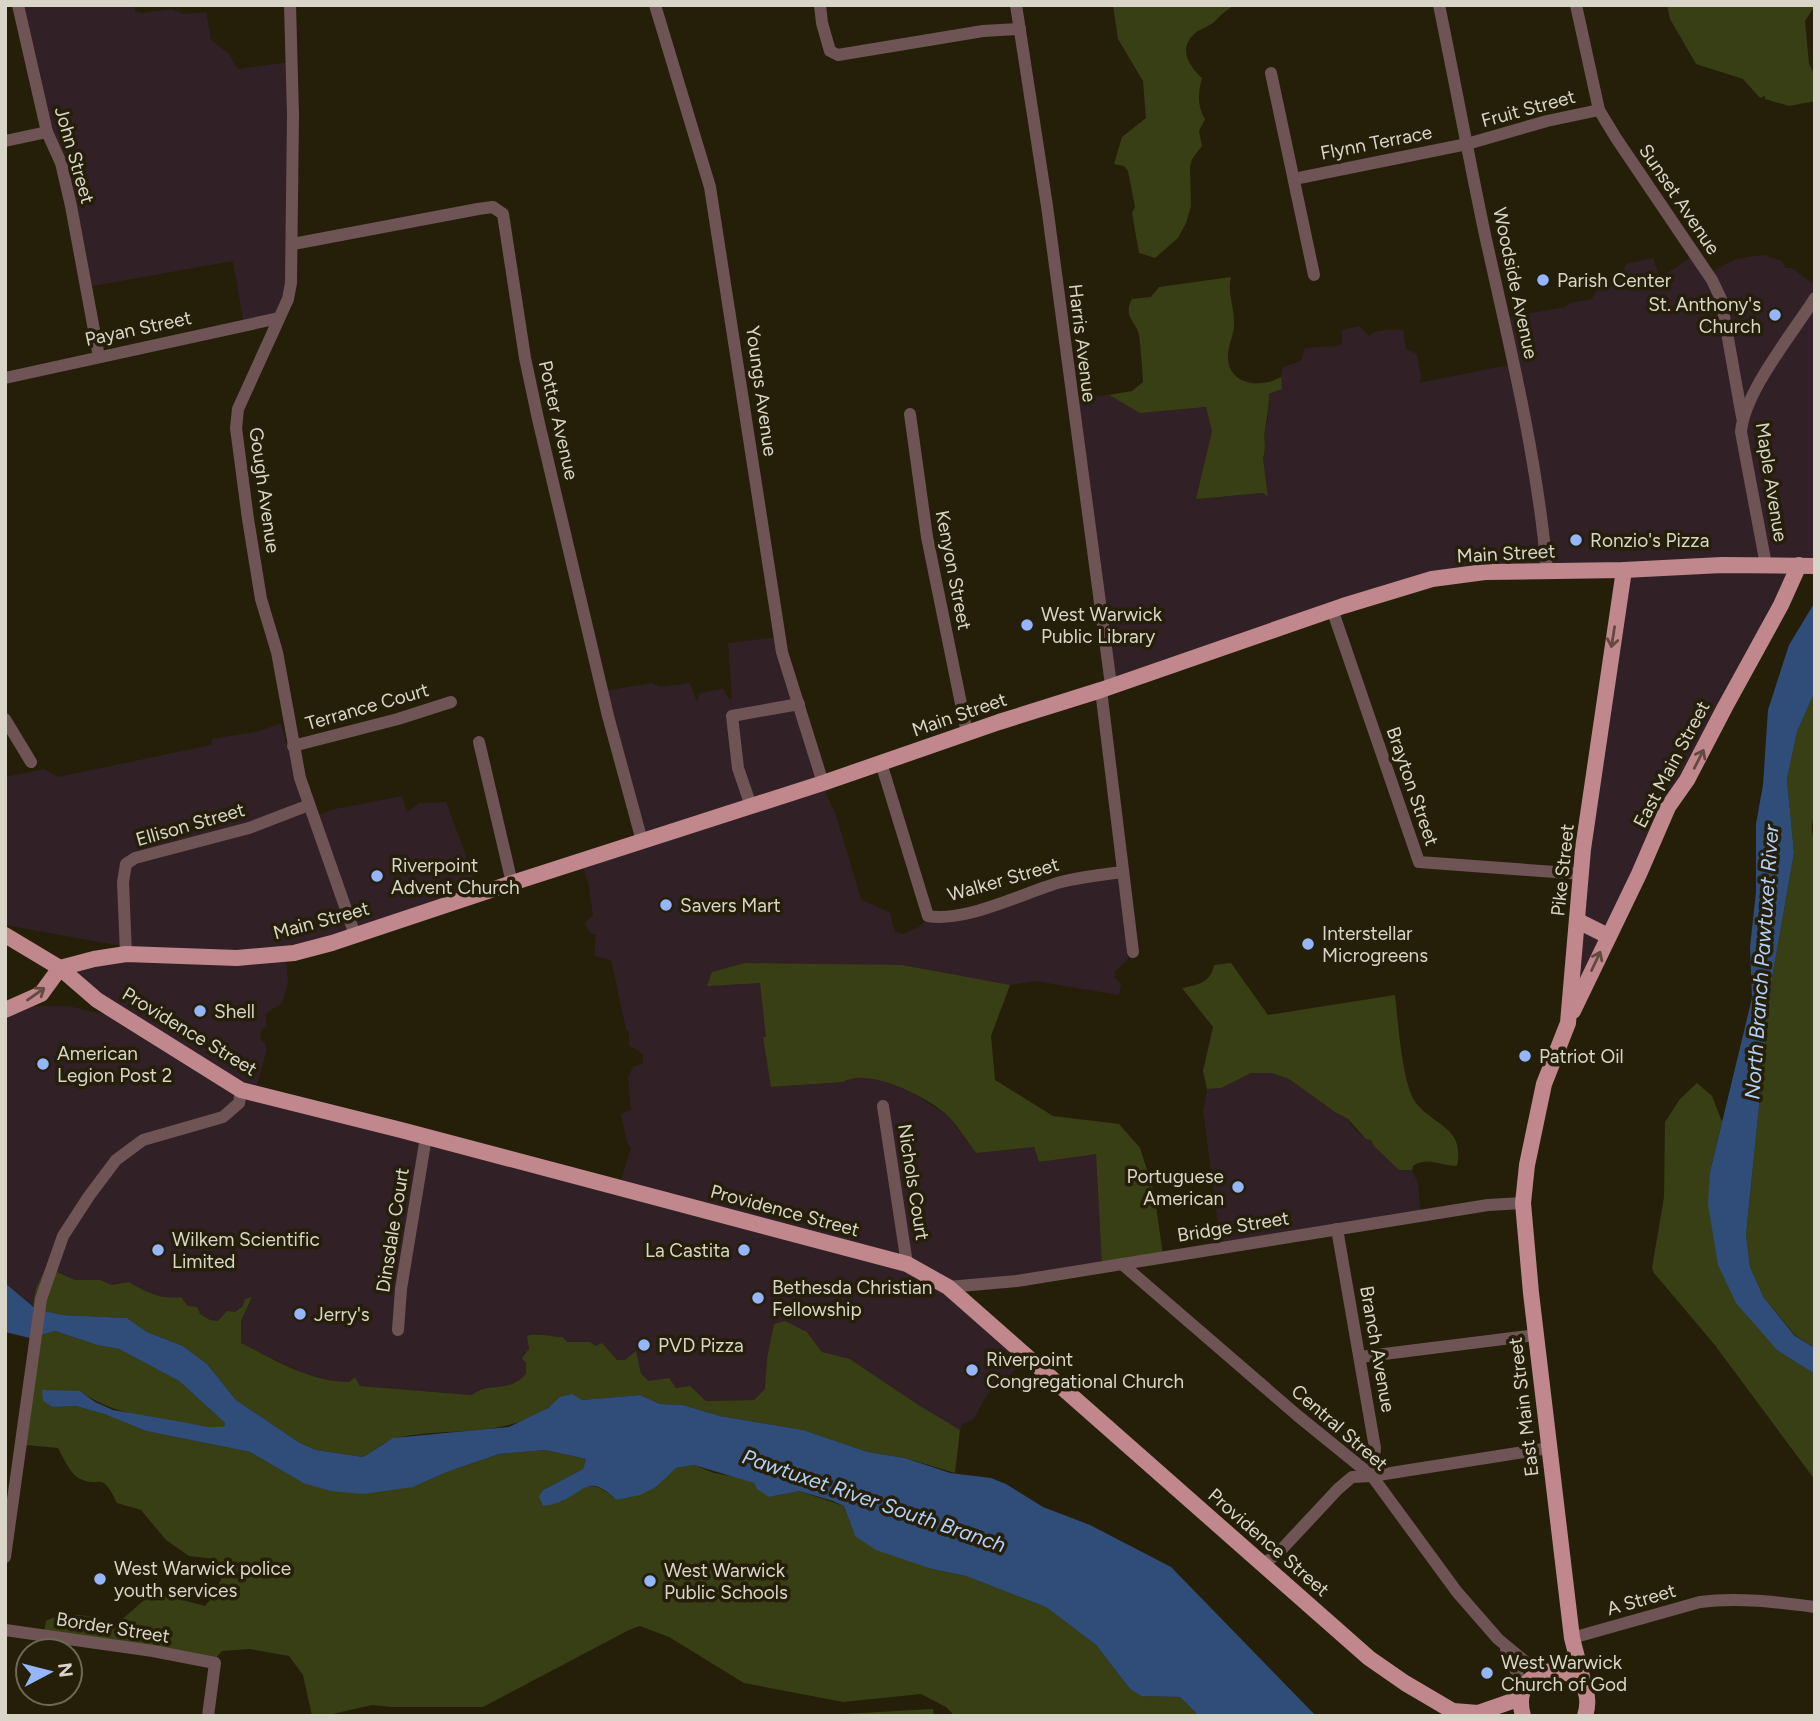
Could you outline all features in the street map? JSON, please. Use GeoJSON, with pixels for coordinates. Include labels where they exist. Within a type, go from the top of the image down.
{"type":"FeatureCollection","features":[{"type":"Feature","properties":{"kind":"main road","name":"Main Street"},"geometry":{"type":"LineString","coordinates":[[60,968],[126,954],[237,958],[294,953],[823,783],[1332,610],[1432,579],[1485,572],[1807,565]]}},
{"type":"Feature","properties":{"kind":"main road","name":"East Main Street"},"geometry":{"type":"LineString","coordinates":[[1568,1023],[1668,807],[1688,780],[1725,707],[1807,565]]}},
{"type":"Feature","properties":{"kind":"main road","name":"Pike Street"},"geometry":{"type":"LineString","coordinates":[[1527,1170],[1544,1084],[1568,1023],[1581,874],[1600,723],[1624,570]]}},
{"type":"Feature","properties":{"kind":"main road"},"geometry":{"type":"LineString","coordinates":[[1578,921],[1608,936]]}},
{"type":"Feature","properties":{"kind":"main road","name":"Providence Street"},"geometry":{"type":"LineString","coordinates":[[5,935],[60,968],[97,1000],[241,1090],[907,1264],[948,1287],[1369,1658],[1405,1683],[1457,1713],[1478,1713],[1522,1694]]}},
{"type":"Feature","properties":{"kind":"main road"},"geometry":{"type":"LineString","coordinates":[[5,1010],[41,994],[60,968]]}},
{"type":"Feature","properties":{"kind":"main road","name":"East Main Street"},"geometry":{"type":"LineString","coordinates":[[1527,1170],[1523,1203],[1536,1335],[1572,1638],[1586,1692],[1587,1714]]}},
{"type":"Feature","properties":{"kind":"main road"},"geometry":{"type":"LineString","coordinates":[[1523,1716],[1522,1694],[1530,1680],[1567,1654],[1572,1638]]}},
{"type":"Feature","properties":{"kind":"main road"},"geometry":{"type":"LineString","coordinates":[[1544,1672],[1560,1670],[1571,1675],[1580,1682],[1586,1692]]}},
{"type":"Feature","properties":{"kind":"street","name":"John Street"},"geometry":{"type":"LineString","coordinates":[[18,5],[47,132],[61,163],[99,357]]}},
{"type":"Feature","properties":{"kind":"street","name":"Gough Avenue"},"geometry":{"type":"LineString","coordinates":[[290,5],[293,244],[288,299],[238,409],[236,428],[261,599],[277,652],[300,778],[355,935]]}},
{"type":"Feature","properties":{"kind":"street","name":"Youngs Avenue"},"geometry":{"type":"LineString","coordinates":[[655,5],[710,187],[782,652],[823,783]]}},
{"type":"Feature","properties":{"kind":"street"},"geometry":{"type":"LineString","coordinates":[[820,5],[830,51],[838,55],[983,31],[1020,29]]}},
{"type":"Feature","properties":{"kind":"street","name":"Harris Avenue"},"geometry":{"type":"LineString","coordinates":[[1016,5],[1045,194],[1106,688]]}},
{"type":"Feature","properties":{"kind":"street","name":"Woodside Avenue"},"geometry":{"type":"LineString","coordinates":[[1439,5],[1530,436],[1547,570]]}},
{"type":"Feature","properties":{"kind":"street","name":"Sunset Avenue"},"geometry":{"type":"LineString","coordinates":[[1576,5],[1599,110],[1721,299],[1742,418]]}},
{"type":"Feature","properties":{"kind":"street"},"geometry":{"type":"LineString","coordinates":[[1271,73],[1314,275]]}},
{"type":"Feature","properties":{"kind":"street","name":"Fruit Street"},"geometry":{"type":"LineString","coordinates":[[1467,144],[1547,121],[1599,110]]}},
{"type":"Feature","properties":{"kind":"street"},"geometry":{"type":"LineString","coordinates":[[5,141],[47,132]]}},
{"type":"Feature","properties":{"kind":"street","name":"Flynn Terrace"},"geometry":{"type":"LineString","coordinates":[[1294,179],[1467,144]]}},
{"type":"Feature","properties":{"kind":"street","name":"Potter Avenue"},"geometry":{"type":"LineString","coordinates":[[293,244],[478,209],[493,207],[503,214],[525,358],[538,419],[605,703],[642,841]]}},
{"type":"Feature","properties":{"kind":"street","name":"Maple Avenue"},"geometry":{"type":"LineString","coordinates":[[1766,565],[1741,432],[1742,418],[1756,389],[1815,298]]}},
{"type":"Feature","properties":{"kind":"street","name":"Payan Street"},"geometry":{"type":"LineString","coordinates":[[5,378],[279,318]]}},
{"type":"Feature","properties":{"kind":"street","name":"Kenyon Street"},"geometry":{"type":"LineString","coordinates":[[909,414],[927,537],[967,733]]}},
{"type":"Feature","properties":{"kind":"street","name":"Brayton Street"},"geometry":{"type":"LineString","coordinates":[[1332,610],[1419,862],[1581,874]]}},
{"type":"Feature","properties":{"kind":"street"},"geometry":{"type":"LineString","coordinates":[[1106,688],[1121,872],[1133,952]]}},
{"type":"Feature","properties":{"kind":"street","name":"Terrance Court"},"geometry":{"type":"LineString","coordinates":[[293,747],[451,702]]}},
{"type":"Feature","properties":{"kind":"street"},"geometry":{"type":"LineString","coordinates":[[751,806],[738,768],[732,716],[799,704]]}},
{"type":"Feature","properties":{"kind":"street"},"geometry":{"type":"LineString","coordinates":[[5,719],[31,762]]}},
{"type":"Feature","properties":{"kind":"street"},"geometry":{"type":"LineString","coordinates":[[479,742],[512,883]]}},
{"type":"Feature","properties":{"kind":"street","name":"Walker Street"},"geometry":{"type":"LineString","coordinates":[[881,763],[928,916],[971,912],[1063,881],[1121,872]]}},
{"type":"Feature","properties":{"kind":"street","name":"Ellison Street"},"geometry":{"type":"LineString","coordinates":[[126,954],[123,882],[126,864],[135,859],[249,828],[309,805]]}},
{"type":"Feature","properties":{"kind":"street"},"geometry":{"type":"LineString","coordinates":[[5,1557],[41,1299],[63,1236],[116,1160],[143,1140],[223,1117],[239,1102],[241,1090]]}},
{"type":"Feature","properties":{"kind":"street","name":"Nichols Court"},"geometry":{"type":"LineString","coordinates":[[883,1106],[907,1264]]}},
{"type":"Feature","properties":{"kind":"street","name":"Dinsdale Court"},"geometry":{"type":"LineString","coordinates":[[398,1330],[401,1289],[426,1137]]}},
{"type":"Feature","properties":{"kind":"street","name":"Bridge Street"},"geometry":{"type":"LineString","coordinates":[[948,1287],[1017,1281],[1488,1205],[1523,1203]]}},
{"type":"Feature","properties":{"kind":"street","name":"Branch Avenue"},"geometry":{"type":"LineString","coordinates":[[1337,1229],[1375,1448],[1372,1476]]}},
{"type":"Feature","properties":{"kind":"street","name":"Central Street"},"geometry":{"type":"LineString","coordinates":[[1122,1265],[1372,1476],[1457,1592],[1504,1645]]}},
{"type":"Feature","properties":{"kind":"street"},"geometry":{"type":"LineString","coordinates":[[1360,1357],[1536,1335]]}},
{"type":"Feature","properties":{"kind":"street"},"geometry":{"type":"LineString","coordinates":[[1263,1565],[1352,1478],[1549,1448]]}},
{"type":"Feature","properties":{"kind":"street","name":"A Street"},"geometry":{"type":"LineString","coordinates":[[1572,1638],[1700,1602],[1783,1603],[1815,1607]]}},
{"type":"Feature","properties":{"kind":"street","name":"Border Street"},"geometry":{"type":"LineString","coordinates":[[5,1630],[215,1663],[208,1716]]}},
{"type":"Feature","properties":{"kind":"street"},"geometry":{"type":"LineString","coordinates":[[1504,1645],[1544,1672]]}},
{"type":"Feature","properties":{"kind":"street"},"geometry":{"type":"LineString","coordinates":[[1504,1645],[1522,1694]]}},
{"type":"Feature","properties":{"kind":"shaded area"},"geometry":{"type":"Polygon","coordinates":[[[14,5],[134,5],[135,11],[142,13],[172,9],[183,14],[206,12],[211,40],[228,53],[238,69],[290,62],[294,244],[284,312],[244,325],[233,261],[87,287],[60,149],[42,131],[14,5]]]}},
{"type":"Feature","properties":{"kind":"shaded area"},"geometry":{"type":"Polygon","coordinates":[[[1764,255],[1782,261],[1786,268],[1792,268],[1815,285],[1815,567],[1801,566],[1724,711],[1573,1010],[1621,570],[1416,584],[1111,685],[1073,398],[1109,395],[1140,413],[1206,407],[1212,431],[1197,499],[1263,493],[1268,497],[1263,458],[1269,394],[1281,389],[1283,367],[1301,361],[1305,348],[1338,346],[1342,343],[1342,330],[1359,326],[1369,336],[1385,330],[1403,330],[1406,349],[1417,354],[1421,378],[1419,383],[1508,365],[1508,317],[1565,307],[1570,303],[1592,299],[1601,280],[1622,275],[1626,264],[1653,258],[1658,273],[1663,276],[1693,256],[1710,273],[1736,259],[1764,255]]]}},
{"type":"Feature","properties":{"kind":"shaded area"},"geometry":{"type":"Polygon","coordinates":[[[780,637],[823,787],[836,815],[861,899],[890,913],[895,932],[903,934],[919,927],[930,916],[935,917],[1061,882],[1117,874],[1128,959],[1114,972],[1115,978],[1121,984],[1119,995],[1035,981],[1010,985],[979,981],[902,965],[760,983],[772,1087],[872,1077],[910,1091],[948,1116],[976,1153],[1034,1147],[1039,1162],[1096,1153],[1102,1267],[958,1287],[1025,1358],[998,1390],[988,1393],[973,1420],[962,1424],[960,1430],[952,1427],[850,1359],[822,1352],[807,1332],[767,1359],[766,1389],[754,1400],[706,1401],[690,1386],[676,1388],[649,1381],[625,1360],[617,1360],[602,1343],[594,1346],[589,1342],[566,1342],[563,1337],[536,1333],[529,1349],[526,1374],[518,1383],[478,1390],[472,1395],[360,1386],[355,1377],[349,1382],[338,1382],[304,1374],[241,1343],[241,1321],[252,1298],[218,1321],[210,1320],[188,1306],[181,1297],[170,1299],[143,1291],[129,1282],[112,1285],[100,1280],[75,1280],[46,1267],[33,1305],[5,1283],[5,1011],[24,1006],[68,1006],[116,1017],[73,974],[123,951],[122,946],[5,925],[5,777],[44,769],[58,777],[211,745],[212,739],[260,731],[281,723],[286,743],[293,746],[316,816],[335,809],[402,796],[407,812],[420,803],[446,802],[480,893],[286,954],[288,983],[282,1003],[265,1014],[267,1027],[261,1029],[260,1039],[267,1049],[256,1088],[619,1187],[631,1148],[627,1143],[621,1114],[631,1110],[628,1077],[633,1067],[643,1063],[643,1054],[629,1045],[629,1032],[626,1029],[611,960],[594,956],[596,935],[589,932],[585,923],[593,915],[588,882],[581,863],[640,842],[604,691],[652,683],[660,687],[690,683],[697,702],[700,693],[723,689],[729,700],[732,698],[728,643],[780,637]]]}},
{"type":"Feature","properties":{"kind":"shaded area"},"geometry":{"type":"Polygon","coordinates":[[[1251,1073],[1272,1073],[1289,1079],[1348,1119],[1366,1139],[1372,1140],[1399,1170],[1412,1170],[1418,1183],[1421,1216],[1221,1247],[1203,1111],[1207,1089],[1221,1088],[1251,1073]]]}},
{"type":"Feature","properties":{"kind":"green space"},"geometry":{"type":"Polygon","coordinates":[[[1113,5],[1234,5],[1213,23],[1198,31],[1186,49],[1192,67],[1202,78],[1199,99],[1205,119],[1199,131],[1202,146],[1192,159],[1190,167],[1191,206],[1186,223],[1178,238],[1155,258],[1139,253],[1132,213],[1135,207],[1128,171],[1124,166],[1114,164],[1122,137],[1146,118],[1143,81],[1118,39],[1113,5]]]}},
{"type":"Feature","properties":{"kind":"green space"},"geometry":{"type":"Polygon","coordinates":[[[1667,5],[1815,5],[1805,21],[1809,64],[1815,75],[1815,101],[1789,106],[1765,99],[1765,96],[1760,98],[1743,79],[1696,64],[1670,19],[1667,5]]]}},
{"type":"Feature","properties":{"kind":"green space"},"geometry":{"type":"Polygon","coordinates":[[[1231,277],[1234,326],[1228,354],[1230,368],[1234,375],[1248,382],[1265,383],[1281,377],[1282,389],[1269,394],[1263,458],[1268,497],[1263,493],[1196,499],[1212,431],[1206,407],[1140,413],[1109,395],[1132,391],[1143,382],[1138,330],[1129,315],[1132,299],[1151,297],[1159,287],[1231,277]]]}},
{"type":"Feature","properties":{"kind":"green space"},"geometry":{"type":"Polygon","coordinates":[[[1815,691],[1815,814],[1812,829],[1815,845],[1815,1348],[1796,1336],[1764,1298],[1750,1267],[1746,1235],[1772,978],[1794,853],[1787,779],[1797,732],[1815,691]]]}},
{"type":"Feature","properties":{"kind":"green space"},"geometry":{"type":"Polygon","coordinates":[[[745,963],[902,965],[1010,985],[991,1036],[995,1080],[1053,1116],[1119,1124],[1140,1148],[1154,1192],[1163,1255],[1102,1267],[1096,1154],[1039,1162],[1034,1147],[976,1153],[953,1121],[940,1109],[914,1093],[882,1081],[854,1078],[843,1082],[771,1087],[763,1037],[766,1037],[760,983],[707,986],[712,972],[745,963]]]}},
{"type":"Feature","properties":{"kind":"green space"},"geometry":{"type":"Polygon","coordinates":[[[1231,963],[1268,1015],[1395,995],[1401,1052],[1411,1094],[1424,1111],[1453,1135],[1457,1143],[1457,1166],[1424,1162],[1413,1166],[1412,1170],[1399,1170],[1348,1119],[1289,1079],[1272,1073],[1251,1073],[1221,1088],[1207,1089],[1203,1071],[1213,1027],[1182,988],[1207,979],[1214,965],[1231,963]]]}},
{"type":"Feature","properties":{"kind":"green space"},"geometry":{"type":"Polygon","coordinates":[[[1697,1083],[1712,1096],[1722,1122],[1710,1172],[1778,1351],[1815,1374],[1815,1480],[1714,1344],[1652,1268],[1664,1197],[1665,1122],[1680,1099],[1697,1083]]]}},
{"type":"Feature","properties":{"kind":"green space"},"geometry":{"type":"Polygon","coordinates":[[[46,1267],[75,1280],[100,1280],[112,1285],[129,1282],[154,1294],[181,1297],[188,1306],[197,1307],[200,1314],[210,1320],[218,1321],[227,1311],[235,1312],[243,1306],[245,1299],[252,1297],[241,1321],[241,1343],[280,1363],[306,1374],[334,1381],[349,1382],[355,1377],[360,1386],[458,1394],[472,1395],[519,1380],[526,1374],[526,1363],[522,1358],[529,1349],[527,1336],[536,1334],[563,1337],[567,1342],[590,1342],[595,1346],[602,1343],[617,1360],[625,1360],[636,1351],[641,1374],[649,1381],[669,1378],[676,1388],[690,1386],[706,1401],[754,1400],[765,1389],[767,1359],[774,1324],[785,1321],[807,1332],[822,1352],[850,1359],[960,1430],[955,1473],[905,1458],[868,1452],[803,1430],[720,1416],[683,1405],[660,1404],[640,1395],[582,1400],[560,1398],[541,1412],[502,1427],[396,1438],[363,1457],[316,1450],[300,1443],[236,1400],[207,1364],[183,1346],[147,1332],[127,1318],[63,1315],[36,1309],[33,1305],[36,1288],[46,1267]]]}},
{"type":"Feature","properties":{"kind":"green space","name":"West Warwick Public Schools"},"geometry":{"type":"Polygon","coordinates":[[[55,1331],[97,1345],[119,1349],[179,1381],[225,1423],[224,1427],[210,1427],[142,1416],[110,1407],[80,1391],[43,1401],[52,1407],[76,1406],[146,1431],[250,1452],[303,1483],[413,1487],[499,1454],[545,1450],[586,1459],[583,1469],[543,1490],[561,1502],[576,1491],[589,1486],[601,1489],[616,1500],[656,1487],[676,1468],[694,1465],[714,1473],[746,1479],[769,1497],[799,1491],[844,1506],[855,1536],[932,1569],[966,1576],[1046,1607],[1096,1645],[1130,1689],[1141,1696],[1180,1697],[1199,1716],[955,1716],[946,1707],[921,1694],[843,1702],[744,1683],[669,1637],[640,1626],[483,1707],[372,1705],[324,1716],[312,1716],[303,1675],[289,1656],[250,1649],[222,1651],[214,1660],[84,1643],[84,1637],[43,1637],[46,1621],[64,1615],[81,1615],[117,1624],[153,1592],[205,1606],[215,1594],[225,1569],[216,1559],[189,1556],[166,1540],[141,1510],[117,1503],[103,1483],[77,1477],[58,1448],[16,1444],[35,1336],[55,1331]]]}},
{"type":"Feature","properties":{"kind":"green space"},"geometry":{"type":"Polygon","coordinates":[[[933,1709],[934,1716],[807,1716],[933,1709]]]}},
{"type":"Feature","properties":{"kind":"water","name":"North Branch Pawtuxet River"},"geometry":{"type":"Polygon","coordinates":[[[1815,602],[1815,691],[1797,732],[1787,779],[1794,853],[1772,978],[1746,1235],[1750,1267],[1764,1298],[1795,1336],[1815,1348],[1815,1374],[1778,1351],[1736,1303],[1718,1265],[1708,1204],[1710,1172],[1752,998],[1750,947],[1756,892],[1756,824],[1763,785],[1768,710],[1789,645],[1815,602]]]}},
{"type":"Feature","properties":{"kind":"water","name":"Pawtuxet River South Branch"},"geometry":{"type":"Polygon","coordinates":[[[5,1283],[36,1309],[63,1315],[127,1318],[147,1332],[183,1346],[207,1364],[236,1400],[300,1443],[316,1450],[363,1457],[393,1438],[509,1427],[548,1408],[560,1397],[572,1394],[582,1400],[640,1395],[660,1404],[683,1405],[720,1416],[803,1430],[868,1452],[905,1458],[950,1473],[991,1478],[1043,1507],[1090,1525],[1171,1567],[1316,1716],[1199,1716],[1180,1697],[1141,1696],[1130,1689],[1096,1645],[1046,1607],[966,1576],[932,1569],[876,1550],[855,1536],[844,1506],[833,1501],[799,1491],[769,1497],[757,1489],[754,1483],[694,1465],[676,1468],[656,1487],[640,1495],[616,1500],[600,1487],[593,1486],[560,1502],[543,1506],[539,1496],[543,1490],[583,1469],[586,1459],[545,1450],[499,1454],[413,1487],[363,1494],[331,1491],[303,1483],[250,1452],[146,1431],[76,1406],[52,1407],[43,1401],[42,1390],[80,1391],[113,1410],[210,1427],[224,1427],[225,1423],[179,1381],[119,1349],[97,1345],[55,1331],[30,1338],[5,1332],[5,1283]]]}},
{"type":"Feature","properties":{"kind":"place","name":"Parish Center"},"geometry":{"type":"Point","coordinates":[1543,280]}},
{"type":"Feature","properties":{"kind":"place","name":"St. Anthony's Church"},"geometry":{"type":"Point","coordinates":[1775,315]}},
{"type":"Feature","properties":{"kind":"place","name":"Ronzio's Pizza"},"geometry":{"type":"Point","coordinates":[1576,540]}},
{"type":"Feature","properties":{"kind":"place","name":"West Warwick Public Library"},"geometry":{"type":"Point","coordinates":[1027,625]}},
{"type":"Feature","properties":{"kind":"place","name":"Riverpoint Advent Church"},"geometry":{"type":"Point","coordinates":[377,876]}},
{"type":"Feature","properties":{"kind":"place","name":"Savers Mart"},"geometry":{"type":"Point","coordinates":[666,905]}},
{"type":"Feature","properties":{"kind":"place","name":"Interstellar Microgreens"},"geometry":{"type":"Point","coordinates":[1308,944]}},
{"type":"Feature","properties":{"kind":"place","name":"Shell"},"geometry":{"type":"Point","coordinates":[200,1011]}},
{"type":"Feature","properties":{"kind":"place","name":"Patriot Oil"},"geometry":{"type":"Point","coordinates":[1525,1056]}},
{"type":"Feature","properties":{"kind":"place","name":"American Legion Post 2"},"geometry":{"type":"Point","coordinates":[43,1064]}},
{"type":"Feature","properties":{"kind":"place","name":"Portuguese American"},"geometry":{"type":"Point","coordinates":[1238,1187]}},
{"type":"Feature","properties":{"kind":"place","name":"Wilkem Scientific Limited"},"geometry":{"type":"Point","coordinates":[158,1250]}},
{"type":"Feature","properties":{"kind":"place","name":"La Castita"},"geometry":{"type":"Point","coordinates":[744,1250]}},
{"type":"Feature","properties":{"kind":"place","name":"Bethesda Christian Fellowship"},"geometry":{"type":"Point","coordinates":[758,1298]}},
{"type":"Feature","properties":{"kind":"place","name":"Jerry's"},"geometry":{"type":"Point","coordinates":[300,1314]}},
{"type":"Feature","properties":{"kind":"place","name":"PVD Pizza"},"geometry":{"type":"Point","coordinates":[644,1345]}},
{"type":"Feature","properties":{"kind":"place","name":"Riverpoint Congregational Church"},"geometry":{"type":"Point","coordinates":[972,1370]}},
{"type":"Feature","properties":{"kind":"place","name":"West Warwick police youth services"},"geometry":{"type":"Point","coordinates":[100,1579]}},
{"type":"Feature","properties":{"kind":"place","name":"West Warwick Public Schools"},"geometry":{"type":"Point","coordinates":[650,1581]}},
{"type":"Feature","properties":{"kind":"place","name":"West Warwick Church of God"},"geometry":{"type":"Point","coordinates":[1487,1673]}}]}
